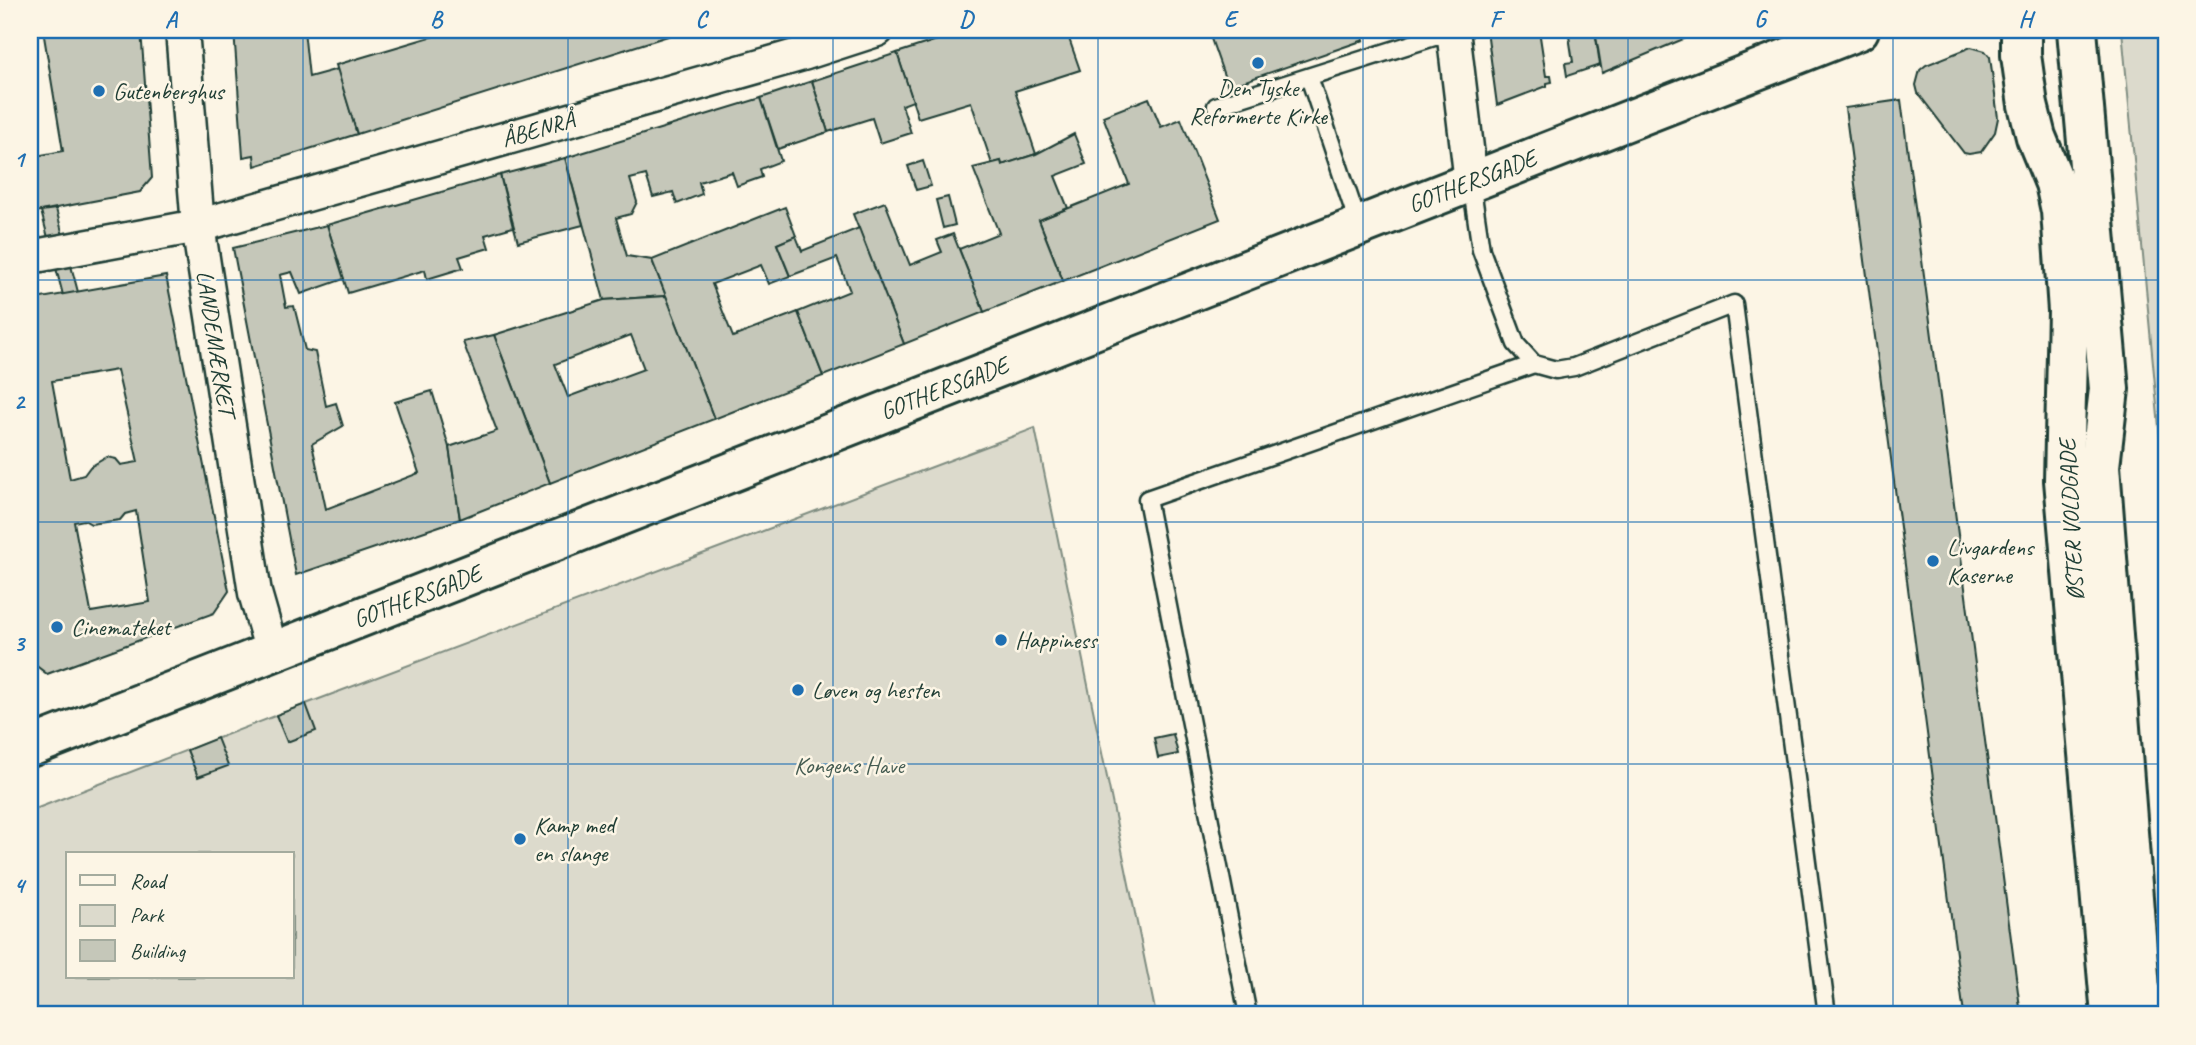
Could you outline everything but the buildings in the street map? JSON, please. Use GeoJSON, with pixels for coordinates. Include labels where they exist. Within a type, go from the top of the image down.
{"type":"FeatureCollection","features":[{"type":"Feature","properties":{"kind":"street","name":"LANDEMÆRKET"},"geometry":{"type":"LineString","coordinates":[[182,30],[198,226],[255,593],[272,652]]}},
{"type":"Feature","properties":{"kind":"street","name":"ÅBENRÅ"},"geometry":{"type":"LineString","coordinates":[[30,257],[198,226],[806,41],[877,30]]}},
{"type":"Feature","properties":{"kind":"street"},"geometry":{"type":"LineString","coordinates":[[1453,30],[1471,181]]}},
{"type":"Feature","properties":{"kind":"street","name":"GOTHERSGADE"},"geometry":{"type":"LineString","coordinates":[[30,747],[1859,30]]}},
{"type":"Feature","properties":{"kind":"street","name":"ØSTER VOLDGADE"},"geometry":{"type":"LineString","coordinates":[[2021,30],[2021,55],[2028,105],[2036,136],[2055,183],[2061,211],[2068,311],[2064,480],[2111,1015]]}},
{"type":"Feature","properties":{"kind":"street","name":"ØSTER VOLDGADE"},"geometry":{"type":"LineString","coordinates":[[2077,30],[2109,389],[2101,466],[2142,1015]]}},
{"type":"Feature","properties":{"kind":"lane"},"geometry":{"type":"LineString","coordinates":[[1216,106],[1453,30]]}},
{"type":"Feature","properties":{"kind":"lane"},"geometry":{"type":"LineString","coordinates":[[1308,76],[1359,226]]}},
{"type":"Feature","properties":{"kind":"lane"},"geometry":{"type":"LineString","coordinates":[[1471,181],[1481,250],[1516,344],[1534,364],[1556,370],[1574,367],[1734,304],[1827,1015]]}},
{"type":"Feature","properties":{"kind":"lane"},"geometry":{"type":"LineString","coordinates":[[1248,1015],[1147,499],[1534,364]]}},
{"type":"Feature","properties":{"kind":"green space"},"geometry":{"type":"Polygon","coordinates":[[[2122,30],[2166,30],[2166,503],[2122,30]]]}},
{"type":"Feature","properties":{"kind":"green space","name":"Kongens Have"},"geometry":{"type":"Polygon","coordinates":[[[1035,428],[1156,1015],[30,1015],[30,811],[1035,428]]]}},
{"type":"Feature","properties":{"kind":"place","name":"Den Tyske Reformerte Kirke"},"geometry":{"type":"Point","coordinates":[1258,63]}},
{"type":"Feature","properties":{"kind":"place","name":"Gutenberghus"},"geometry":{"type":"Point","coordinates":[99,91]}},
{"type":"Feature","properties":{"kind":"place","name":"Livgardens Kaserne"},"geometry":{"type":"Point","coordinates":[1933,561]}},
{"type":"Feature","properties":{"kind":"place","name":"Cinemateket"},"geometry":{"type":"Point","coordinates":[57,627]}},
{"type":"Feature","properties":{"kind":"place","name":"Happiness"},"geometry":{"type":"Point","coordinates":[1001,640]}},
{"type":"Feature","properties":{"kind":"place","name":"Løven og hesten"},"geometry":{"type":"Point","coordinates":[798,690]}},
{"type":"Feature","properties":{"kind":"place","name":"Kamp med en slange"},"geometry":{"type":"Point","coordinates":[520,839]}}]}
